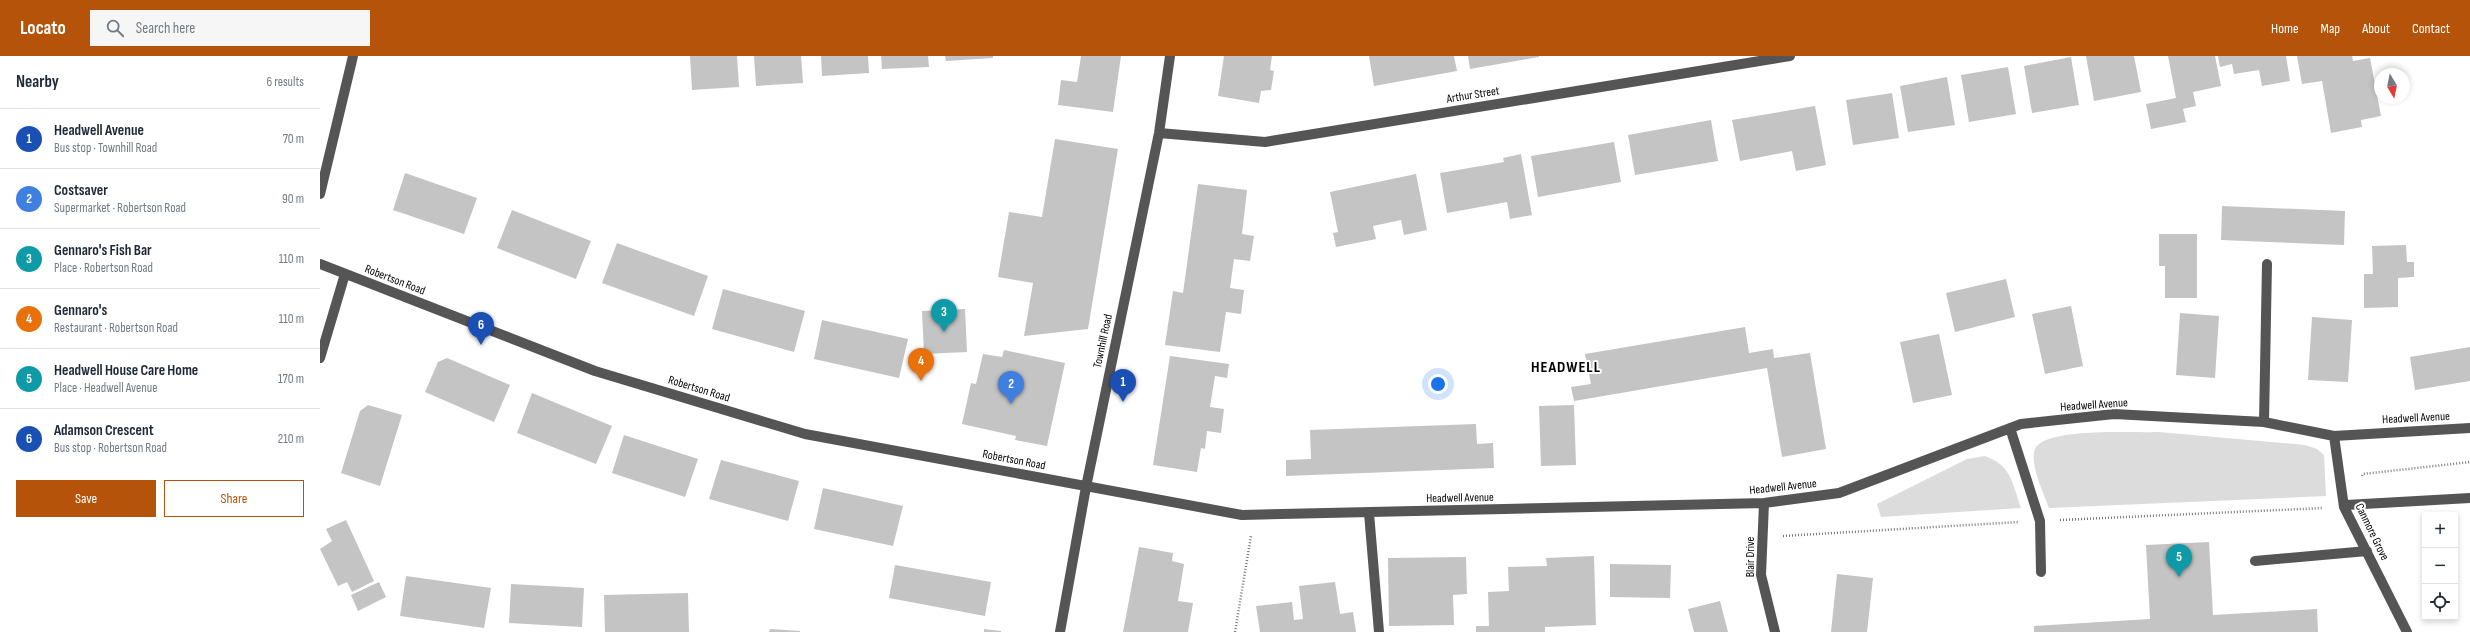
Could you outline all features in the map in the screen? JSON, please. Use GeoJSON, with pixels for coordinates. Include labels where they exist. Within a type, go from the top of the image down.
{"type":"FeatureCollection","features":[{"type":"Feature","properties":{"kind":"street"},"geometry":{"type":"LineString","coordinates":[[320,194],[353,56]]}},
{"type":"Feature","properties":{"kind":"street","name":"Townhill Road"},"geometry":{"type":"LineString","coordinates":[[1060,632],[1086,487],[1159,134],[1170,56]]}},
{"type":"Feature","properties":{"kind":"street","name":"Arthur Street"},"geometry":{"type":"LineString","coordinates":[[1159,134],[1266,142],[1790,56]]}},
{"type":"Feature","properties":{"kind":"street","name":"Robertson Road"},"geometry":{"type":"LineString","coordinates":[[320,264],[595,371],[805,434],[1086,487]]}},
{"type":"Feature","properties":{"kind":"street"},"geometry":{"type":"LineString","coordinates":[[2264,422],[2267,264]]}},
{"type":"Feature","properties":{"kind":"street"},"geometry":{"type":"LineString","coordinates":[[320,358],[345,274]]}},
{"type":"Feature","properties":{"kind":"street","name":"Headwell Avenue"},"geometry":{"type":"LineString","coordinates":[[1086,487],[1242,515],[1764,504],[1839,493],[2021,424],[2114,414],[2264,422],[2334,436],[2470,428]]}},
{"type":"Feature","properties":{"kind":"street"},"geometry":{"type":"LineString","coordinates":[[2010,428],[2040,521],[2041,572]]}},
{"type":"Feature","properties":{"kind":"street","name":"Canmore Grove"},"geometry":{"type":"LineString","coordinates":[[2334,436],[2345,506],[2366,551],[2408,632]]}},
{"type":"Feature","properties":{"kind":"street"},"geometry":{"type":"LineString","coordinates":[[2345,506],[2470,498]]}},
{"type":"Feature","properties":{"kind":"street","name":"Blair Drive"},"geometry":{"type":"LineString","coordinates":[[1764,504],[1761,575],[1775,632]]}},
{"type":"Feature","properties":{"kind":"street"},"geometry":{"type":"LineString","coordinates":[[1369,513],[1379,632]]}},
{"type":"Feature","properties":{"kind":"street"},"geometry":{"type":"LineString","coordinates":[[2255,561],[2366,551]]}},
{"type":"Feature","properties":{"kind":"path"},"geometry":{"type":"LineString","coordinates":[[1762,538],[2040,521],[2345,506],[2363,474],[2470,462]]}},
{"type":"Feature","properties":{"kind":"path"},"geometry":{"type":"LineString","coordinates":[[1235,632],[1254,515]]}},
{"type":"Feature","properties":{"kind":"shaded area"},"geometry":{"type":"Polygon","coordinates":[[[2159,432],[2305,445],[2317,449],[2324,455],[2326,496],[2049,508],[2035,470],[2034,462],[2035,449],[2042,442],[2055,437],[2072,434],[2159,432]]]}},
{"type":"Feature","properties":{"kind":"shaded area"},"geometry":{"type":"Polygon","coordinates":[[[1985,456],[1994,460],[2006,470],[2013,483],[2021,508],[1881,517],[1877,504],[1967,459],[1985,456]]]}},
{"type":"Feature","properties":{"kind":"building"},"geometry":{"type":"Polygon","coordinates":[[[690,56],[737,56],[739,87],[692,90],[690,56]]]}},
{"type":"Feature","properties":{"kind":"building"},"geometry":{"type":"Polygon","coordinates":[[[754,56],[801,56],[803,83],[756,86],[754,56]]]}},
{"type":"Feature","properties":{"kind":"building"},"geometry":{"type":"Polygon","coordinates":[[[821,56],[868,56],[869,73],[822,76],[821,56]]]}},
{"type":"Feature","properties":{"kind":"building"},"geometry":{"type":"Polygon","coordinates":[[[881,56],[928,56],[929,67],[882,69],[881,56]]]}},
{"type":"Feature","properties":{"kind":"building"},"geometry":{"type":"Polygon","coordinates":[[[945,56],[993,56],[993,58],[946,61],[945,56]]]}},
{"type":"Feature","properties":{"kind":"building"},"geometry":{"type":"Polygon","coordinates":[[[1081,56],[1121,56],[1113,112],[1058,105],[1061,80],[1077,82],[1081,56]]]}},
{"type":"Feature","properties":{"kind":"building"},"geometry":{"type":"Polygon","coordinates":[[[1224,56],[1272,56],[1270,70],[1274,71],[1271,90],[1261,91],[1259,103],[1218,96],[1224,56]]]}},
{"type":"Feature","properties":{"kind":"building"},"geometry":{"type":"Polygon","coordinates":[[[1369,56],[1454,56],[1457,71],[1374,86],[1369,56]]]}},
{"type":"Feature","properties":{"kind":"building"},"geometry":{"type":"Polygon","coordinates":[[[1468,56],[1539,56],[1539,57],[1470,69],[1468,56]]]}},
{"type":"Feature","properties":{"kind":"building"},"geometry":{"type":"Polygon","coordinates":[[[2086,56],[2134,56],[2141,92],[2094,101],[2086,56]]]}},
{"type":"Feature","properties":{"kind":"building"},"geometry":{"type":"Polygon","coordinates":[[[2168,56],[2215,56],[2221,86],[2193,92],[2196,106],[2183,109],[2186,122],[2151,129],[2146,104],[2176,98],[2168,56]]]}},
{"type":"Feature","properties":{"kind":"building"},"geometry":{"type":"Polygon","coordinates":[[[2218,56],[2286,56],[2290,81],[2262,86],[2259,70],[2234,74],[2232,64],[2220,67],[2218,56]]]}},
{"type":"Feature","properties":{"kind":"building"},"geometry":{"type":"Polygon","coordinates":[[[2297,56],[2352,56],[2353,61],[2370,58],[2374,79],[2374,104],[2379,104],[2381,116],[2361,120],[2362,127],[2331,133],[2322,81],[2302,84],[2297,56]]]}},
{"type":"Feature","properties":{"kind":"building"},"geometry":{"type":"Polygon","coordinates":[[[2071,57],[2079,105],[2032,113],[2024,66],[2071,57]]]}},
{"type":"Feature","properties":{"kind":"building"},"geometry":{"type":"Polygon","coordinates":[[[2008,67],[2016,114],[1969,122],[1961,75],[2008,67]]]}},
{"type":"Feature","properties":{"kind":"building"},"geometry":{"type":"Polygon","coordinates":[[[1947,77],[1955,125],[1908,132],[1900,86],[1947,77]]]}},
{"type":"Feature","properties":{"kind":"building"},"geometry":{"type":"Polygon","coordinates":[[[1892,93],[1899,138],[1853,145],[1846,100],[1892,93]]]}},
{"type":"Feature","properties":{"kind":"building"},"geometry":{"type":"Polygon","coordinates":[[[1815,106],[1826,165],[1796,171],[1792,151],[1740,161],[1732,120],[1815,106]]]}},
{"type":"Feature","properties":{"kind":"building"},"geometry":{"type":"Polygon","coordinates":[[[1711,120],[1718,161],[1635,175],[1628,135],[1711,120]]]}},
{"type":"Feature","properties":{"kind":"building"},"geometry":{"type":"Polygon","coordinates":[[[1055,139],[1118,149],[1088,329],[1024,336],[1033,283],[998,277],[1009,212],[1042,217],[1055,139]]]}},
{"type":"Feature","properties":{"kind":"building"},"geometry":{"type":"Polygon","coordinates":[[[1614,142],[1621,182],[1538,197],[1531,156],[1614,142]]]}},
{"type":"Feature","properties":{"kind":"building"},"geometry":{"type":"Polygon","coordinates":[[[1521,154],[1532,215],[1510,219],[1507,202],[1447,213],[1440,173],[1504,162],[1503,158],[1521,154]]]}},
{"type":"Feature","properties":{"kind":"building"},"geometry":{"type":"Polygon","coordinates":[[[405,173],[477,198],[464,234],[393,210],[405,173]]]}},
{"type":"Feature","properties":{"kind":"building"},"geometry":{"type":"Polygon","coordinates":[[[1416,174],[1427,230],[1404,235],[1401,220],[1373,226],[1376,239],[1336,247],[1333,233],[1338,232],[1330,192],[1416,174]]]}},
{"type":"Feature","properties":{"kind":"building"},"geometry":{"type":"Polygon","coordinates":[[[1198,184],[1247,190],[1242,234],[1254,236],[1250,261],[1234,259],[1230,288],[1244,290],[1241,314],[1226,312],[1220,352],[1165,345],[1173,291],[1183,293],[1198,184]]]}},
{"type":"Feature","properties":{"kind":"building"},"geometry":{"type":"Polygon","coordinates":[[[2222,206],[2345,211],[2344,245],[2221,240],[2222,206]]]}},
{"type":"Feature","properties":{"kind":"building"},"geometry":{"type":"Polygon","coordinates":[[[512,210],[591,241],[576,279],[497,248],[512,210]]]}},
{"type":"Feature","properties":{"kind":"building"},"geometry":{"type":"Polygon","coordinates":[[[2159,234],[2197,234],[2197,298],[2165,298],[2165,266],[2159,266],[2159,234]]]}},
{"type":"Feature","properties":{"kind":"building"},"geometry":{"type":"Polygon","coordinates":[[[617,243],[708,276],[694,316],[602,283],[617,243]]]}},
{"type":"Feature","properties":{"kind":"building"},"geometry":{"type":"Polygon","coordinates":[[[2406,245],[2407,262],[2414,262],[2414,277],[2398,278],[2398,307],[2364,308],[2364,274],[2373,274],[2372,246],[2406,245]]]}},
{"type":"Feature","properties":{"kind":"building"},"geometry":{"type":"Polygon","coordinates":[[[2006,279],[2015,317],[1955,332],[1946,293],[2006,279]]]}},
{"type":"Feature","properties":{"kind":"building"},"geometry":{"type":"Polygon","coordinates":[[[723,289],[805,311],[794,352],[712,329],[723,289]]]}},
{"type":"Feature","properties":{"kind":"building"},"geometry":{"type":"Polygon","coordinates":[[[2071,306],[2083,366],[2045,374],[2032,314],[2071,306]]]}},
{"type":"Feature","properties":{"kind":"building"},"geometry":{"type":"Polygon","coordinates":[[[965,309],[967,352],[924,354],[922,311],[965,309]]]}},
{"type":"Feature","properties":{"kind":"building"},"geometry":{"type":"Polygon","coordinates":[[[2180,313],[2219,316],[2215,378],[2176,375],[2180,313]]]}},
{"type":"Feature","properties":{"kind":"building"},"geometry":{"type":"Polygon","coordinates":[[[2312,317],[2352,320],[2348,382],[2308,380],[2312,317]]]}},
{"type":"Feature","properties":{"kind":"building"},"geometry":{"type":"Polygon","coordinates":[[[822,320],[908,339],[899,378],[814,359],[822,320]]]}},
{"type":"Feature","properties":{"kind":"building"},"geometry":{"type":"Polygon","coordinates":[[[1745,327],[1749,353],[1773,349],[1774,358],[1810,353],[1826,449],[1782,457],[1767,368],[1574,401],[1571,387],[1591,384],[1585,354],[1745,327]]]}},
{"type":"Feature","properties":{"kind":"building"},"geometry":{"type":"Polygon","coordinates":[[[1939,334],[1952,395],[1913,403],[1900,342],[1939,334]]]}},
{"type":"Feature","properties":{"kind":"building"},"geometry":{"type":"Polygon","coordinates":[[[2470,347],[2470,381],[2415,390],[2410,357],[2470,347]]]}},
{"type":"Feature","properties":{"kind":"building"},"geometry":{"type":"Polygon","coordinates":[[[1004,350],[1065,363],[1047,446],[1015,440],[1016,436],[962,424],[971,383],[976,384],[983,354],[1002,357],[1004,350]]]}},
{"type":"Feature","properties":{"kind":"building"},"geometry":{"type":"Polygon","coordinates":[[[1170,356],[1229,364],[1227,378],[1215,376],[1210,407],[1224,409],[1221,433],[1207,431],[1205,449],[1201,448],[1197,472],[1153,465],[1170,356]]]}},
{"type":"Feature","properties":{"kind":"building"},"geometry":{"type":"Polygon","coordinates":[[[447,358],[510,385],[494,422],[425,392],[438,362],[447,358]]]}},
{"type":"Feature","properties":{"kind":"building"},"geometry":{"type":"Polygon","coordinates":[[[532,393],[612,426],[596,464],[517,433],[532,393]]]}},
{"type":"Feature","properties":{"kind":"building"},"geometry":{"type":"Polygon","coordinates":[[[368,405],[402,415],[380,486],[341,473],[360,411],[368,405]]]}},
{"type":"Feature","properties":{"kind":"building"},"geometry":{"type":"Polygon","coordinates":[[[1574,405],[1576,465],[1541,466],[1539,406],[1574,405]]]}},
{"type":"Feature","properties":{"kind":"building"},"geometry":{"type":"Polygon","coordinates":[[[1476,424],[1477,444],[1493,443],[1494,468],[1286,476],[1286,460],[1311,459],[1310,430],[1476,424]]]}},
{"type":"Feature","properties":{"kind":"building"},"geometry":{"type":"Polygon","coordinates":[[[624,435],[698,459],[685,497],[612,473],[624,435]]]}},
{"type":"Feature","properties":{"kind":"building"},"geometry":{"type":"Polygon","coordinates":[[[721,460],[799,481],[788,521],[709,499],[721,460]]]}},
{"type":"Feature","properties":{"kind":"building"},"geometry":{"type":"Polygon","coordinates":[[[823,488],[903,506],[893,546],[814,529],[823,488]]]}},
{"type":"Feature","properties":{"kind":"building"},"geometry":{"type":"Polygon","coordinates":[[[346,520],[374,581],[352,592],[347,582],[338,586],[320,549],[332,541],[326,529],[346,520]]]}},
{"type":"Feature","properties":{"kind":"building"},"geometry":{"type":"Polygon","coordinates":[[[2209,542],[2213,615],[2317,609],[2318,632],[2034,632],[2034,626],[2150,619],[2146,545],[2209,542]]]}},
{"type":"Feature","properties":{"kind":"building"},"geometry":{"type":"Polygon","coordinates":[[[1139,547],[1173,553],[1172,561],[1184,564],[1178,601],[1193,603],[1188,632],[1123,632],[1139,547]]]}},
{"type":"Feature","properties":{"kind":"building"},"geometry":{"type":"Polygon","coordinates":[[[1594,556],[1596,625],[1545,627],[1545,632],[1476,632],[1476,626],[1489,626],[1488,592],[1509,591],[1508,567],[1547,566],[1546,558],[1594,556]]]}},
{"type":"Feature","properties":{"kind":"building"},"geometry":{"type":"Polygon","coordinates":[[[1466,557],[1467,594],[1453,595],[1454,625],[1389,626],[1388,558],[1466,557]]]}},
{"type":"Feature","properties":{"kind":"building"},"geometry":{"type":"Polygon","coordinates":[[[1610,564],[1671,565],[1670,598],[1610,597],[1610,564]]]}},
{"type":"Feature","properties":{"kind":"building"},"geometry":{"type":"Polygon","coordinates":[[[895,565],[991,582],[985,616],[889,598],[895,565]]]}},
{"type":"Feature","properties":{"kind":"building"},"geometry":{"type":"Polygon","coordinates":[[[1837,574],[1873,578],[1867,632],[1831,632],[1837,574]]]}},
{"type":"Feature","properties":{"kind":"building"},"geometry":{"type":"Polygon","coordinates":[[[406,576],[491,588],[484,628],[400,616],[406,576]]]}},
{"type":"Feature","properties":{"kind":"building"},"geometry":{"type":"Polygon","coordinates":[[[379,582],[386,597],[358,611],[351,595],[379,582]]]}},
{"type":"Feature","properties":{"kind":"building"},"geometry":{"type":"Polygon","coordinates":[[[1335,582],[1340,614],[1353,612],[1356,632],[1260,632],[1256,606],[1292,602],[1294,620],[1303,619],[1299,586],[1335,582]]]}},
{"type":"Feature","properties":{"kind":"building"},"geometry":{"type":"Polygon","coordinates":[[[511,584],[584,588],[582,627],[509,623],[511,584]]]}},
{"type":"Feature","properties":{"kind":"building"},"geometry":{"type":"Polygon","coordinates":[[[688,593],[689,632],[605,632],[604,595],[688,593]]]}},
{"type":"Feature","properties":{"kind":"building"},"geometry":{"type":"Polygon","coordinates":[[[1720,601],[1728,632],[1694,632],[1688,609],[1720,601]]]}},
{"type":"Feature","properties":{"kind":"building"},"geometry":{"type":"Polygon","coordinates":[[[770,629],[800,631],[800,632],[769,632],[770,629]]]}},
{"type":"Feature","properties":{"kind":"building"},"geometry":{"type":"Polygon","coordinates":[[[984,629],[1001,631],[1001,632],[984,632],[984,629]]]}},
{"type":"Feature","properties":{"kind":"place","name":"Gennaro's Fish Bar"},"geometry":{"type":"Point","coordinates":[944,332]}},
{"type":"Feature","properties":{"kind":"place","name":"Adamson Crescent"},"geometry":{"type":"Point","coordinates":[481,345]}},
{"type":"Feature","properties":{"kind":"place","name":"Gennaro's"},"geometry":{"type":"Point","coordinates":[921,381]}},
{"type":"Feature","properties":{"kind":"place","name":"Headwell Avenue"},"geometry":{"type":"Point","coordinates":[1123,402]}},
{"type":"Feature","properties":{"kind":"place","name":"Costsaver"},"geometry":{"type":"Point","coordinates":[1011,404]}},
{"type":"Feature","properties":{"kind":"place","name":"Headwell House Care Home"},"geometry":{"type":"Point","coordinates":[2179,577]}},
{"type":"Feature","properties":{"kind":"district","name":"HEADWELL"},"geometry":{"type":"Point","coordinates":[1566,367]}}]}
